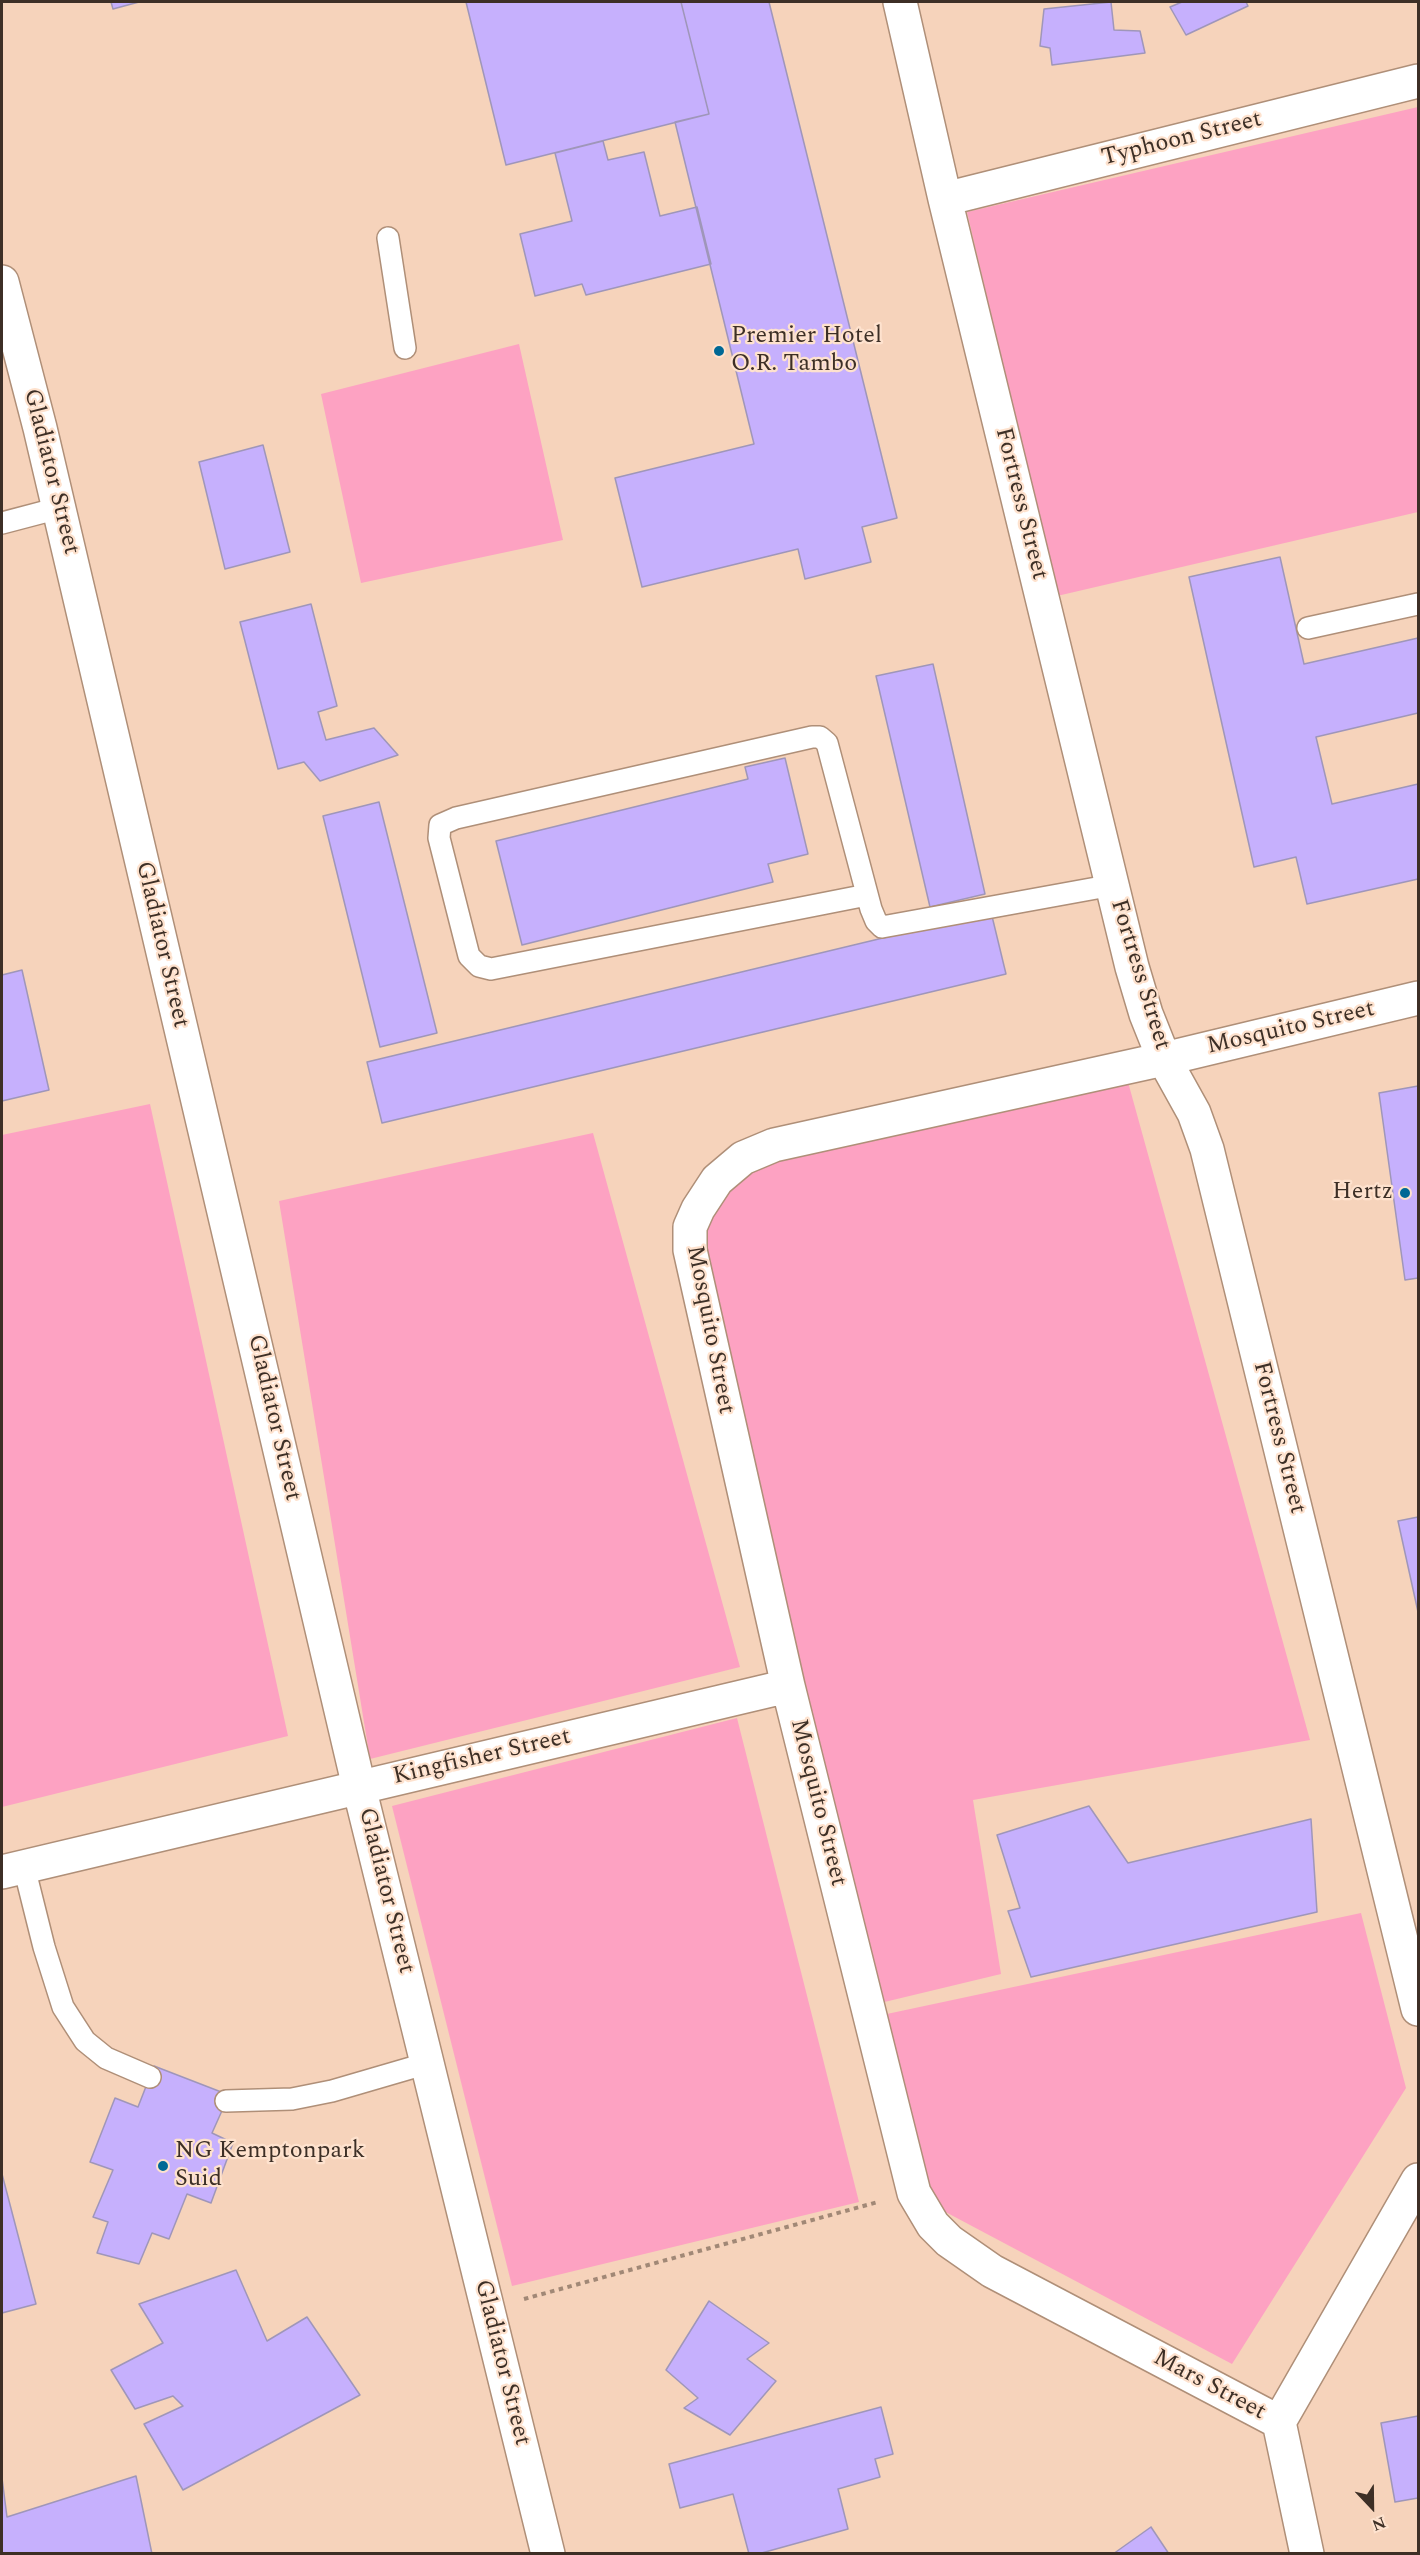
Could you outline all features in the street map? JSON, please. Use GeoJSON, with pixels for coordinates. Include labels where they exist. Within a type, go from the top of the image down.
{"type":"FeatureCollection","features":[{"type":"Feature","properties":{"kind":"street","name":"Fortress Street"},"geometry":{"type":"LineString","coordinates":[[900,2],[945,199],[1146,1014],[1164,1059],[1194,1113],[1207,1149],[1418,2005]]}},
{"type":"Feature","properties":{"kind":"street","name":"Typhoon Street"},"geometry":{"type":"LineString","coordinates":[[945,199],[1419,81]]}},
{"type":"Feature","properties":{"kind":"street","name":"Gladiator Street"},"geometry":{"type":"LineString","coordinates":[[2,282],[59,508],[359,1787],[548,2553]]}},
{"type":"Feature","properties":{"kind":"street","name":"Mosquito Street"},"geometry":{"type":"LineString","coordinates":[[914,2193],[788,1686],[693,1271],[690,1227],[698,1209],[717,1180],[743,1158],[774,1145],[1164,1059],[1419,998]]}},
{"type":"Feature","properties":{"kind":"street","name":"Kingfisher Street"},"geometry":{"type":"LineString","coordinates":[[13,1870],[788,1686]]}},
{"type":"Feature","properties":{"kind":"street","name":"Mars Street"},"geometry":{"type":"LineString","coordinates":[[914,2193],[933,2225],[973,2260],[1279,2422],[1419,2180]]}},
{"type":"Feature","properties":{"kind":"street"},"geometry":{"type":"LineString","coordinates":[[1279,2422],[1307,2553]]}},
{"type":"Feature","properties":{"kind":"lane"},"geometry":{"type":"LineString","coordinates":[[388,238],[405,348]]}},
{"type":"Feature","properties":{"kind":"lane"},"geometry":{"type":"LineString","coordinates":[[2,523],[59,508]]}},
{"type":"Feature","properties":{"kind":"lane"},"geometry":{"type":"LineString","coordinates":[[1308,628],[1419,604]]}},
{"type":"Feature","properties":{"kind":"lane"},"geometry":{"type":"LineString","coordinates":[[867,895],[491,969],[479,966],[469,956],[439,838],[440,825],[456,818],[820,737],[827,743],[867,895],[876,921],[882,927],[1113,885]]}},
{"type":"Feature","properties":{"kind":"lane"},"geometry":{"type":"LineString","coordinates":[[13,1870],[44,1947],[63,2007],[85,2041],[106,2058],[150,2077]]}},
{"type":"Feature","properties":{"kind":"lane"},"geometry":{"type":"LineString","coordinates":[[226,2101],[292,2099],[332,2091],[428,2063]]}},
{"type":"Feature","properties":{"kind":"path"},"geometry":{"type":"LineString","coordinates":[[488,2309],[914,2193]]}},
{"type":"Feature","properties":{"kind":"shaded area"},"geometry":{"type":"Polygon","coordinates":[[[1418,107],[1418,512],[1057,596],[967,212],[1418,107]]]}},
{"type":"Feature","properties":{"kind":"shaded area"},"geometry":{"type":"Polygon","coordinates":[[[519,344],[563,540],[361,583],[321,394],[519,344]]]}},
{"type":"Feature","properties":{"kind":"shaded area"},"geometry":{"type":"Polygon","coordinates":[[[1123,1064],[1310,1740],[973,1800],[1001,1974],[872,2005],[689,1237],[760,1149],[1123,1064]]]}},
{"type":"Feature","properties":{"kind":"shaded area"},"geometry":{"type":"Polygon","coordinates":[[[150,1104],[288,1736],[2,1807],[2,1135],[150,1104]]]}},
{"type":"Feature","properties":{"kind":"shaded area"},"geometry":{"type":"Polygon","coordinates":[[[593,1133],[740,1667],[370,1759],[279,1201],[593,1133]]]}},
{"type":"Feature","properties":{"kind":"shaded area"},"geometry":{"type":"Polygon","coordinates":[[[737,1718],[859,2202],[512,2286],[392,1806],[737,1718]]]}},
{"type":"Feature","properties":{"kind":"shaded area"},"geometry":{"type":"Polygon","coordinates":[[[1361,1913],[1406,2088],[1232,2364],[921,2199],[868,2018],[1361,1913]]]}},
{"type":"Feature","properties":{"kind":"building"},"geometry":{"type":"Polygon","coordinates":[[[111,2],[139,2],[113,9],[111,2]]]}},
{"type":"Feature","properties":{"kind":"building"},"geometry":{"type":"Polygon","coordinates":[[[466,2],[681,2],[709,114],[506,165],[466,2]]]}},
{"type":"Feature","properties":{"kind":"building"},"geometry":{"type":"Polygon","coordinates":[[[681,2],[769,2],[897,518],[862,527],[871,562],[805,579],[798,549],[642,587],[615,478],[754,444],[675,122],[709,114],[681,2]]]}},
{"type":"Feature","properties":{"kind":"building"},"geometry":{"type":"Polygon","coordinates":[[[1111,2],[1114,30],[1140,31],[1145,53],[1052,65],[1050,48],[1040,46],[1044,9],[1111,2]]]}},
{"type":"Feature","properties":{"kind":"building"},"geometry":{"type":"Polygon","coordinates":[[[1182,2],[1246,2],[1248,6],[1186,35],[1170,7],[1182,2]]]}},
{"type":"Feature","properties":{"kind":"building"},"geometry":{"type":"Polygon","coordinates":[[[603,141],[608,160],[644,152],[660,216],[697,207],[711,264],[586,295],[582,284],[535,296],[520,234],[572,221],[555,153],[603,141]]]}},
{"type":"Feature","properties":{"kind":"building"},"geometry":{"type":"Polygon","coordinates":[[[263,445],[290,552],[225,569],[199,462],[263,445]]]}},
{"type":"Feature","properties":{"kind":"building"},"geometry":{"type":"Polygon","coordinates":[[[1280,557],[1304,664],[1418,638],[1418,713],[1316,737],[1332,804],[1418,784],[1418,879],[1307,904],[1296,857],[1254,867],[1189,577],[1280,557]]]}},
{"type":"Feature","properties":{"kind":"building"},"geometry":{"type":"Polygon","coordinates":[[[311,604],[337,706],[318,712],[326,740],[374,728],[398,755],[320,781],[304,762],[278,769],[240,622],[311,604]]]}},
{"type":"Feature","properties":{"kind":"building"},"geometry":{"type":"Polygon","coordinates":[[[933,664],[985,894],[930,907],[876,676],[933,664]]]}},
{"type":"Feature","properties":{"kind":"building"},"geometry":{"type":"Polygon","coordinates":[[[785,758],[808,854],[768,864],[773,882],[522,945],[496,841],[748,779],[745,767],[785,758]]]}},
{"type":"Feature","properties":{"kind":"building"},"geometry":{"type":"Polygon","coordinates":[[[379,802],[437,1033],[380,1047],[323,816],[379,802]]]}},
{"type":"Feature","properties":{"kind":"building"},"geometry":{"type":"Polygon","coordinates":[[[991,912],[1006,974],[382,1123],[367,1062],[991,912]]]}},
{"type":"Feature","properties":{"kind":"building"},"geometry":{"type":"Polygon","coordinates":[[[22,970],[49,1090],[2,1101],[2,975],[22,970]]]}},
{"type":"Feature","properties":{"kind":"building","name":"Hertz"},"geometry":{"type":"Polygon","coordinates":[[[1418,1086],[1418,1278],[1405,1280],[1379,1093],[1418,1086]]]}},
{"type":"Feature","properties":{"kind":"building"},"geometry":{"type":"Polygon","coordinates":[[[1418,1517],[1418,1612],[1398,1521],[1418,1517]]]}},
{"type":"Feature","properties":{"kind":"building"},"geometry":{"type":"Polygon","coordinates":[[[1089,1806],[1128,1863],[1311,1819],[1317,1912],[1031,1977],[1008,1911],[1020,1908],[997,1835],[1089,1806]]]}},
{"type":"Feature","properties":{"kind":"building","name":"NG Kemptonpark Suid"},"geometry":{"type":"Polygon","coordinates":[[[154,2066],[229,2095],[212,2133],[233,2143],[211,2203],[187,2194],[169,2239],[152,2233],[139,2264],[97,2253],[108,2222],[93,2217],[113,2170],[90,2162],[115,2098],[138,2107],[154,2066]]]}},
{"type":"Feature","properties":{"kind":"building"},"geometry":{"type":"Polygon","coordinates":[[[2,2174],[36,2304],[2,2313],[2,2174]]]}},
{"type":"Feature","properties":{"kind":"building"},"geometry":{"type":"Polygon","coordinates":[[[236,2270],[267,2341],[307,2317],[360,2395],[183,2490],[144,2424],[183,2406],[173,2396],[135,2409],[111,2370],[163,2343],[139,2304],[236,2270]]]}},
{"type":"Feature","properties":{"kind":"building"},"geometry":{"type":"Polygon","coordinates":[[[709,2301],[769,2343],[747,2359],[776,2381],[730,2435],[684,2408],[698,2398],[666,2370],[709,2301]]]}},
{"type":"Feature","properties":{"kind":"building"},"geometry":{"type":"Polygon","coordinates":[[[881,2407],[893,2454],[875,2459],[880,2477],[838,2489],[848,2529],[758,2554],[749,2554],[733,2494],[680,2508],[669,2464],[881,2407]]]}},
{"type":"Feature","properties":{"kind":"building"},"geometry":{"type":"Polygon","coordinates":[[[1418,2416],[1418,2498],[1395,2502],[1381,2423],[1418,2416]]]}},
{"type":"Feature","properties":{"kind":"building"},"geometry":{"type":"Polygon","coordinates":[[[136,2476],[152,2554],[2,2554],[2,2478],[7,2517],[136,2476]]]}},
{"type":"Feature","properties":{"kind":"building"},"geometry":{"type":"Polygon","coordinates":[[[1151,2527],[1169,2554],[1113,2554],[1151,2527]]]}},
{"type":"Feature","properties":{"kind":"place","name":"Premier Hotel O.R. Tambo"},"geometry":{"type":"Point","coordinates":[719,351]}},
{"type":"Feature","properties":{"kind":"place","name":"Hertz"},"geometry":{"type":"Point","coordinates":[1405,1193]}},
{"type":"Feature","properties":{"kind":"place","name":"NG Kemptonpark Suid"},"geometry":{"type":"Point","coordinates":[163,2166]}}]}
